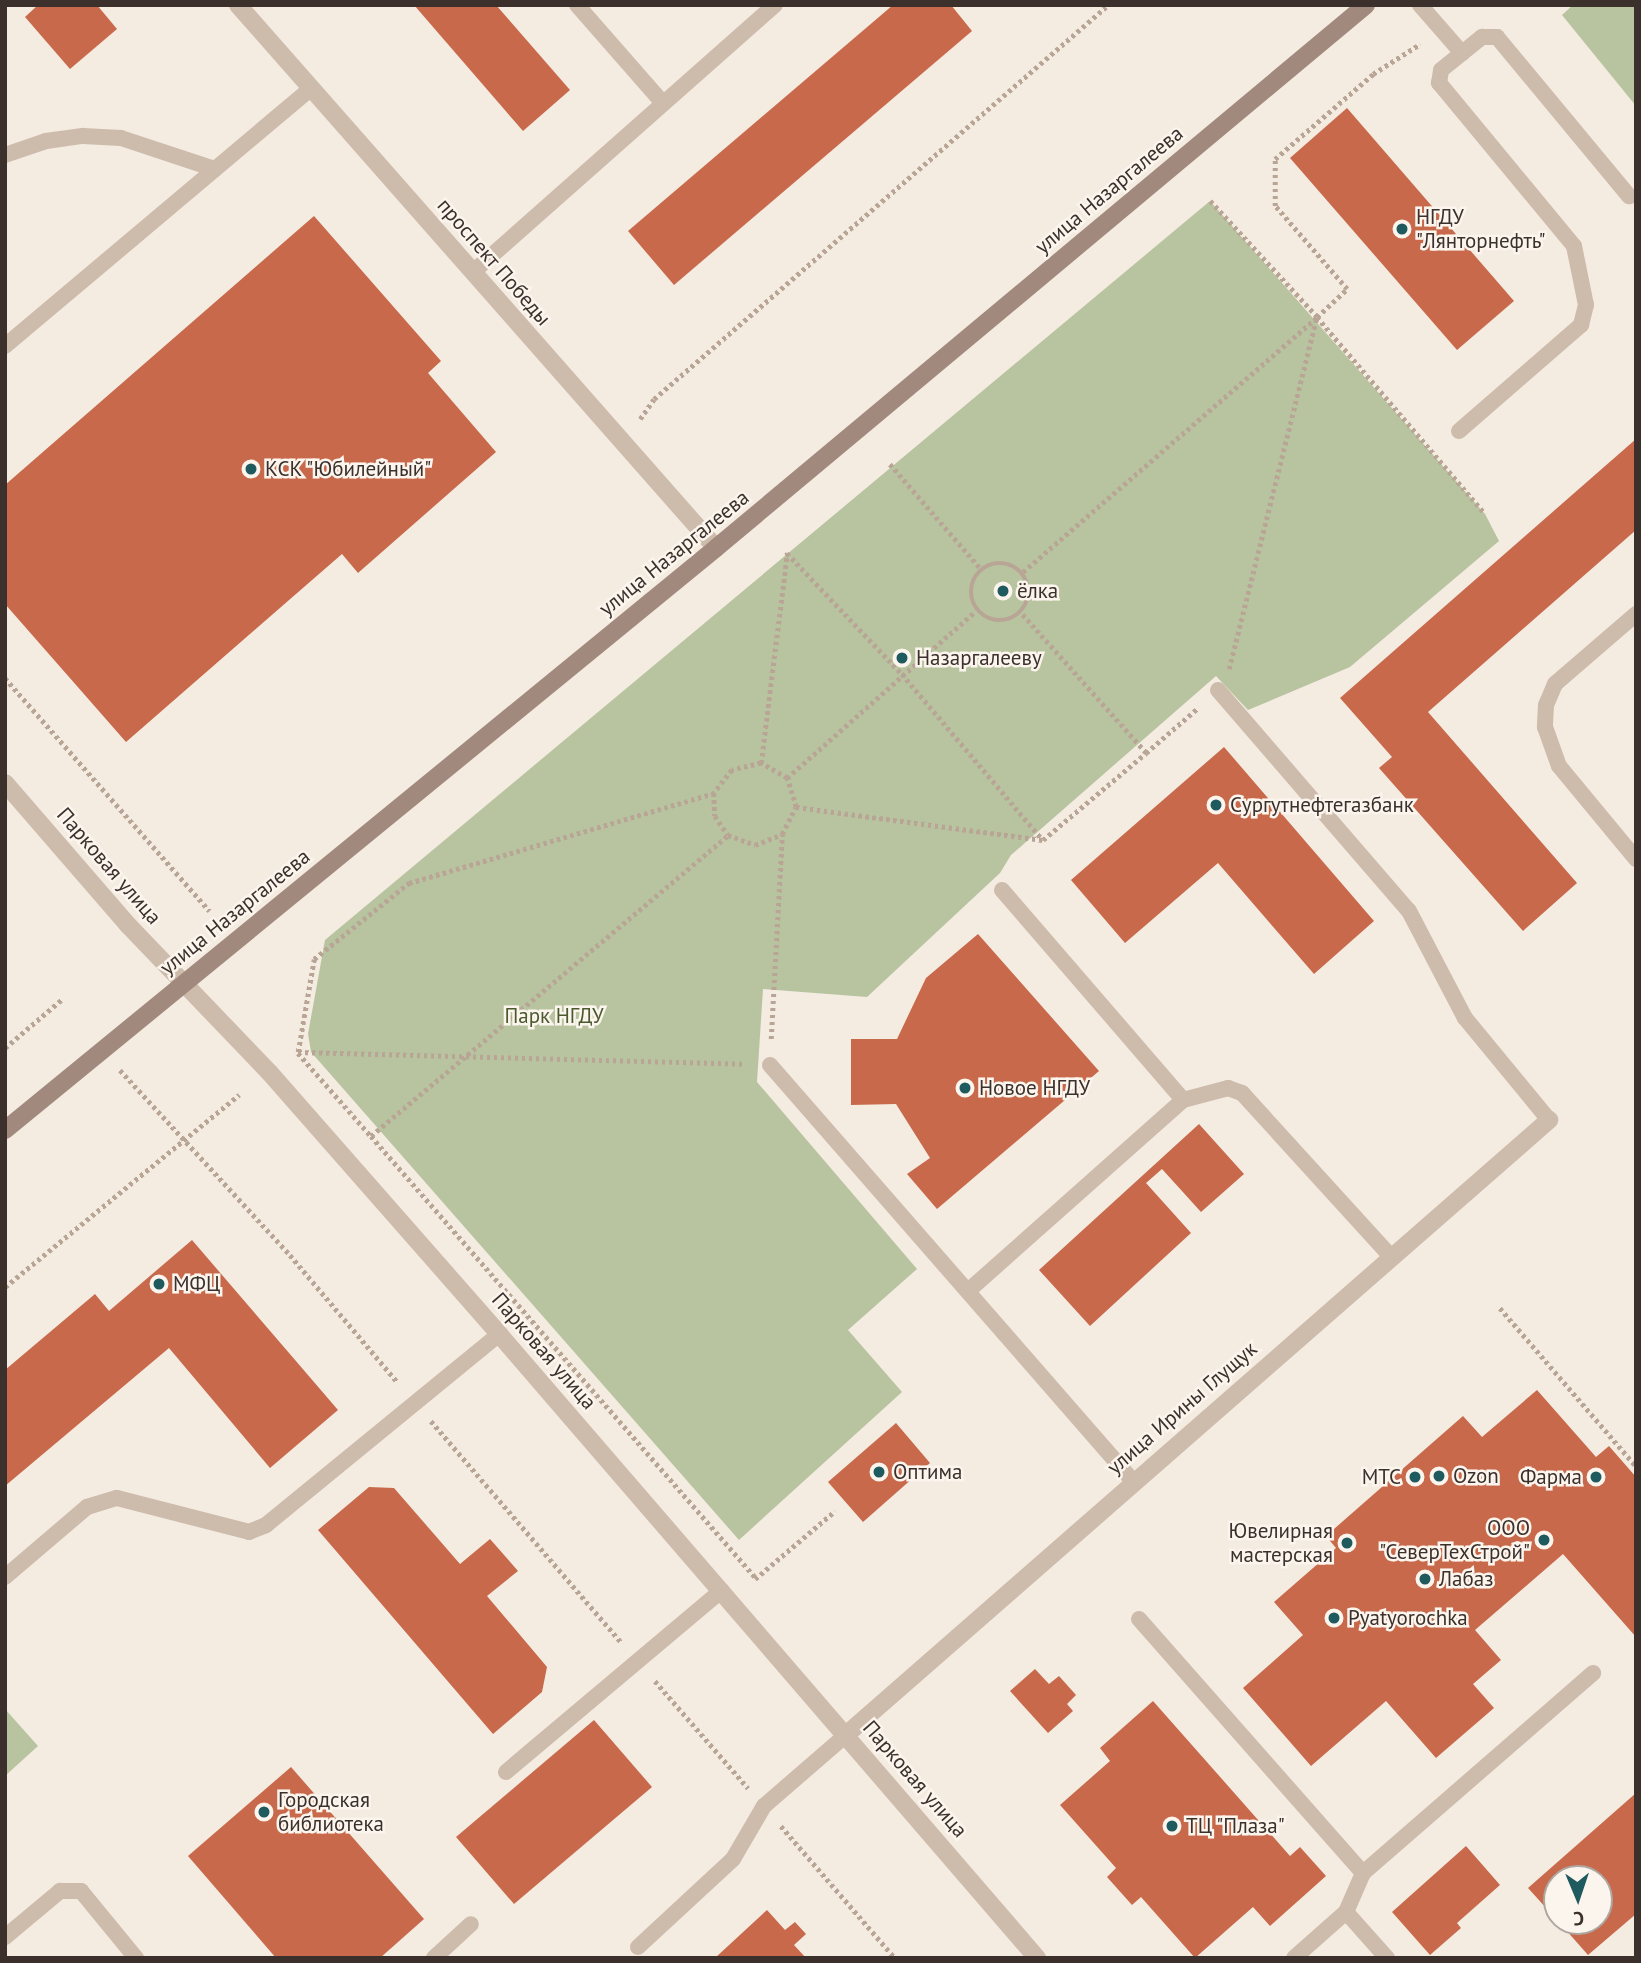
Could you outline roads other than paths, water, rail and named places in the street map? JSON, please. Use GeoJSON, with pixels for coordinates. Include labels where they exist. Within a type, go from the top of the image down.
{"type":"FeatureCollection","features":[{"type":"Feature","properties":{"kind":"main road","name":"улица Назаргалеева"},"geometry":{"type":"LineString","coordinates":[[5,1130],[101,1048],[716,548],[1366,5]]}},
{"type":"Feature","properties":{"kind":"street","name":"проспект Победы"},"geometry":{"type":"LineString","coordinates":[[238,5],[716,548]]}},
{"type":"Feature","properties":{"kind":"street","name":"Парковая улица"},"geometry":{"type":"LineString","coordinates":[[5,783],[499,1334],[847,1734],[1037,1958]]}},
{"type":"Feature","properties":{"kind":"street","name":"улица Ирины Глущук"},"geometry":{"type":"LineString","coordinates":[[847,1734],[1133,1481],[1549,1120]]}},
{"type":"Feature","properties":{"kind":"lane"},"geometry":{"type":"LineString","coordinates":[[577,5],[662,102]]}},
{"type":"Feature","properties":{"kind":"lane"},"geometry":{"type":"LineString","coordinates":[[472,272],[775,5]]}},
{"type":"Feature","properties":{"kind":"lane"},"geometry":{"type":"LineString","coordinates":[[1420,5],[1462,53]]}},
{"type":"Feature","properties":{"kind":"lane"},"geometry":{"type":"LineString","coordinates":[[1459,431],[1581,325],[1586,305],[1574,246],[1439,83],[1441,70],[1482,37],[1497,37],[1629,196]]}},
{"type":"Feature","properties":{"kind":"lane"},"geometry":{"type":"LineString","coordinates":[[5,346],[311,88]]}},
{"type":"Feature","properties":{"kind":"lane"},"geometry":{"type":"LineString","coordinates":[[5,155],[46,141],[83,136],[121,138],[160,147],[215,169]]}},
{"type":"Feature","properties":{"kind":"lane"},"geometry":{"type":"LineString","coordinates":[[1636,614],[1555,684],[1546,705],[1545,727],[1559,766],[1636,859]]}},
{"type":"Feature","properties":{"kind":"lane"},"geometry":{"type":"LineString","coordinates":[[1218,691],[1409,911],[1465,1018],[1549,1120]]}},
{"type":"Feature","properties":{"kind":"lane"},"geometry":{"type":"LineString","coordinates":[[1002,890],[1183,1100]]}},
{"type":"Feature","properties":{"kind":"lane"},"geometry":{"type":"LineString","coordinates":[[770,1065],[1133,1481]]}},
{"type":"Feature","properties":{"kind":"lane"},"geometry":{"type":"LineString","coordinates":[[968,1291],[1183,1100],[1228,1088],[1242,1093],[1391,1257]]}},
{"type":"Feature","properties":{"kind":"lane"},"geometry":{"type":"LineString","coordinates":[[5,1577],[87,1507],[117,1499],[249,1532],[267,1525],[499,1334]]}},
{"type":"Feature","properties":{"kind":"lane"},"geometry":{"type":"LineString","coordinates":[[506,1772],[722,1590]]}},
{"type":"Feature","properties":{"kind":"lane"},"geometry":{"type":"LineString","coordinates":[[1139,1619],[1363,1873]]}},
{"type":"Feature","properties":{"kind":"lane"},"geometry":{"type":"LineString","coordinates":[[1294,1958],[1346,1912],[1363,1873],[1592,1673]]}},
{"type":"Feature","properties":{"kind":"lane"},"geometry":{"type":"LineString","coordinates":[[638,1947],[733,1859],[764,1806],[847,1734]]}},
{"type":"Feature","properties":{"kind":"lane"},"geometry":{"type":"LineString","coordinates":[[5,1937],[61,1891],[81,1891],[136,1958]]}},
{"type":"Feature","properties":{"kind":"lane"},"geometry":{"type":"LineString","coordinates":[[1346,1912],[1387,1958]]}},
{"type":"Feature","properties":{"kind":"lane"},"geometry":{"type":"LineString","coordinates":[[434,1958],[471,1924]]}},
{"type":"Feature","properties":{"kind":"place","name":"НГДУ \"Лянторнефть\""},"geometry":{"type":"Point","coordinates":[1402,229]}},
{"type":"Feature","properties":{"kind":"place","name":"КСК \"Юбилейный\""},"geometry":{"type":"Point","coordinates":[251,469]}},
{"type":"Feature","properties":{"kind":"place","name":"ёлка"},"geometry":{"type":"Point","coordinates":[1003,591]}},
{"type":"Feature","properties":{"kind":"place","name":"Назаргалееву"},"geometry":{"type":"Point","coordinates":[902,658]}},
{"type":"Feature","properties":{"kind":"place","name":"Сургутнефтегазбанк"},"geometry":{"type":"Point","coordinates":[1216,805]}},
{"type":"Feature","properties":{"kind":"place","name":"Новое НГДУ"},"geometry":{"type":"Point","coordinates":[965,1088]}},
{"type":"Feature","properties":{"kind":"place","name":"МФЦ"},"geometry":{"type":"Point","coordinates":[159,1284]}},
{"type":"Feature","properties":{"kind":"place","name":"Оптима"},"geometry":{"type":"Point","coordinates":[879,1472]}},
{"type":"Feature","properties":{"kind":"place","name":"Ozon"},"geometry":{"type":"Point","coordinates":[1439,1476]}},
{"type":"Feature","properties":{"kind":"place","name":"МТС"},"geometry":{"type":"Point","coordinates":[1415,1477]}},
{"type":"Feature","properties":{"kind":"place","name":"Фарма"},"geometry":{"type":"Point","coordinates":[1596,1477]}},
{"type":"Feature","properties":{"kind":"place","name":"ООО \"СеверТехСтрой\""},"geometry":{"type":"Point","coordinates":[1544,1540]}},
{"type":"Feature","properties":{"kind":"place","name":"Ювелирная мастерская"},"geometry":{"type":"Point","coordinates":[1347,1543]}},
{"type":"Feature","properties":{"kind":"place","name":"Лабаз"},"geometry":{"type":"Point","coordinates":[1425,1579]}},
{"type":"Feature","properties":{"kind":"place","name":"Pyatyorochka"},"geometry":{"type":"Point","coordinates":[1334,1618]}},
{"type":"Feature","properties":{"kind":"place","name":"Городская библиотека"},"geometry":{"type":"Point","coordinates":[264,1812]}},
{"type":"Feature","properties":{"kind":"place","name":"ТЦ \"Плаза\""},"geometry":{"type":"Point","coordinates":[1172,1826]}},
{"type":"Feature","properties":{"kind":"park label","name":"Парк НГДУ"},"geometry":{"type":"Point","coordinates":[554,1016]}}]}
